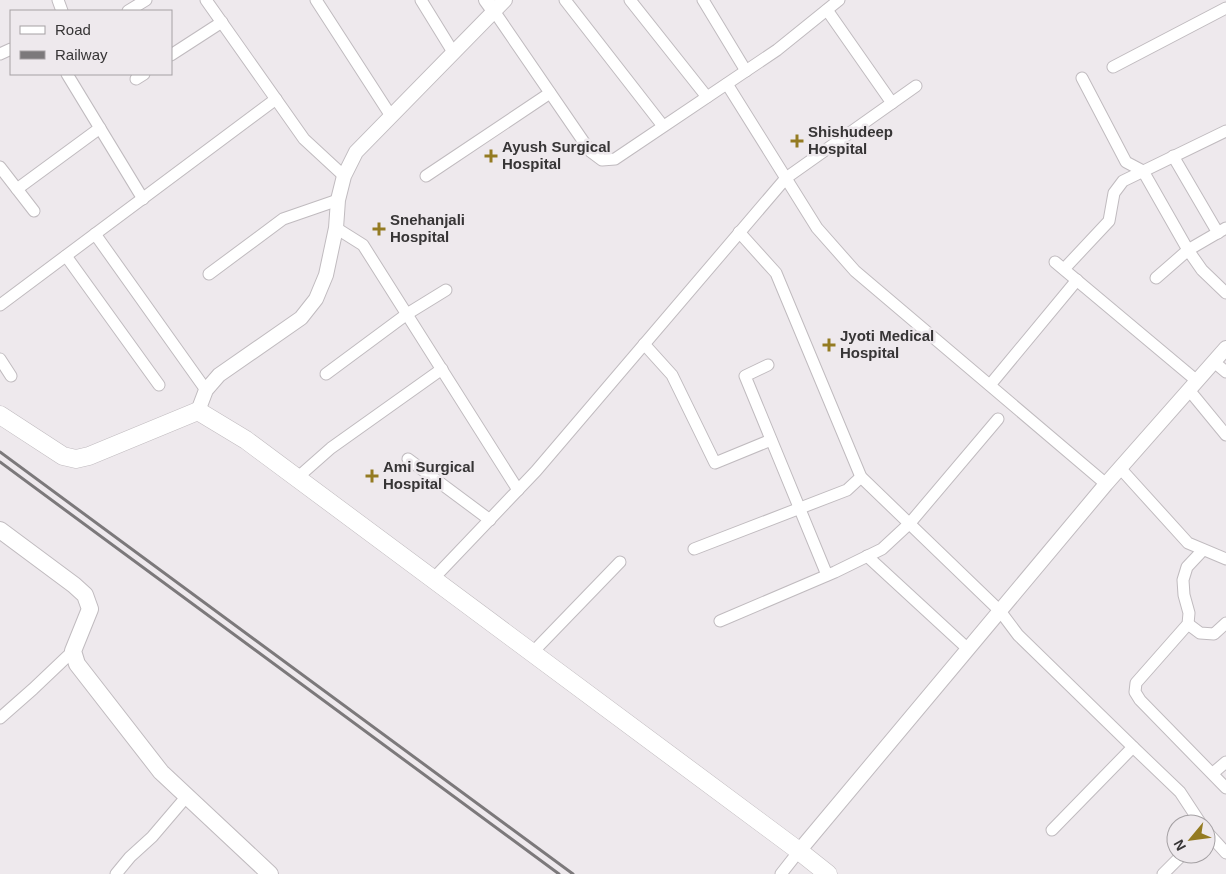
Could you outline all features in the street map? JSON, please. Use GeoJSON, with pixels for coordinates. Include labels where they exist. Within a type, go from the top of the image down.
{"type":"FeatureCollection","features":[{"type":"Feature","properties":{"kind":"main road"},"geometry":{"type":"LineString","coordinates":[[0,415],[64,456],[76,459],[89,456],[198,412],[246,440],[828,874]]}},
{"type":"Feature","properties":{"kind":"main road"},"geometry":{"type":"LineString","coordinates":[[0,530],[85,595],[90,610],[73,651],[77,664],[161,772],[270,874]]}},
{"type":"Feature","properties":{"kind":"street"},"geometry":{"type":"LineString","coordinates":[[130,10],[146,0]]}},
{"type":"Feature","properties":{"kind":"street"},"geometry":{"type":"LineString","coordinates":[[206,0],[304,139],[344,176]]}},
{"type":"Feature","properties":{"kind":"street"},"geometry":{"type":"LineString","coordinates":[[316,0],[391,116]]}},
{"type":"Feature","properties":{"kind":"street"},"geometry":{"type":"LineString","coordinates":[[421,0],[453,52]]}},
{"type":"Feature","properties":{"kind":"street"},"geometry":{"type":"LineString","coordinates":[[198,412],[206,390],[219,375],[301,318],[316,299],[326,275],[336,228],[338,200],[344,176],[356,152],[453,52],[490,5],[504,0]]}},
{"type":"Feature","properties":{"kind":"street"},"geometry":{"type":"LineString","coordinates":[[565,0],[663,126]]}},
{"type":"Feature","properties":{"kind":"street"},"geometry":{"type":"LineString","coordinates":[[630,0],[707,97]]}},
{"type":"Feature","properties":{"kind":"street"},"geometry":{"type":"LineString","coordinates":[[490,5],[590,151],[602,160],[615,159],[746,71],[777,50],[839,0]]}},
{"type":"Feature","properties":{"kind":"street"},"geometry":{"type":"LineString","coordinates":[[707,1],[746,71]]}},
{"type":"Feature","properties":{"kind":"street"},"geometry":{"type":"LineString","coordinates":[[1113,68],[1226,8]]}},
{"type":"Feature","properties":{"kind":"street"},"geometry":{"type":"LineString","coordinates":[[827,10],[892,103]]}},
{"type":"Feature","properties":{"kind":"street"},"geometry":{"type":"LineString","coordinates":[[172,55],[222,22]]}},
{"type":"Feature","properties":{"kind":"street"},"geometry":{"type":"LineString","coordinates":[[68,75],[143,199]]}},
{"type":"Feature","properties":{"kind":"street"},"geometry":{"type":"LineString","coordinates":[[1082,78],[1126,162],[1143,171],[1188,250],[1202,270],[1226,293]]}},
{"type":"Feature","properties":{"kind":"street"},"geometry":{"type":"LineString","coordinates":[[726,84],[817,228],[855,271],[1106,484]]}},
{"type":"Feature","properties":{"kind":"street"},"geometry":{"type":"LineString","coordinates":[[433,579],[536,471],[786,178],[916,86]]}},
{"type":"Feature","properties":{"kind":"street"},"geometry":{"type":"LineString","coordinates":[[426,176],[550,93]]}},
{"type":"Feature","properties":{"kind":"street"},"geometry":{"type":"LineString","coordinates":[[0,305],[276,99]]}},
{"type":"Feature","properties":{"kind":"street"},"geometry":{"type":"LineString","coordinates":[[17,189],[100,128]]}},
{"type":"Feature","properties":{"kind":"street"},"geometry":{"type":"LineString","coordinates":[[1226,131],[1123,180],[1114,192],[1110,221],[1060,265],[1193,386],[1226,434]]}},
{"type":"Feature","properties":{"kind":"street"},"geometry":{"type":"LineString","coordinates":[[1156,278],[1188,250],[1222,230],[1173,156]]}},
{"type":"Feature","properties":{"kind":"street"},"geometry":{"type":"LineString","coordinates":[[0,167],[34,211]]}},
{"type":"Feature","properties":{"kind":"street"},"geometry":{"type":"LineString","coordinates":[[210,274],[283,219],[338,200]]}},
{"type":"Feature","properties":{"kind":"street"},"geometry":{"type":"LineString","coordinates":[[336,228],[364,245],[518,490]]}},
{"type":"Feature","properties":{"kind":"street"},"geometry":{"type":"LineString","coordinates":[[739,232],[776,274],[862,476],[1000,611],[1018,635],[1180,792],[1194,814]]}},
{"type":"Feature","properties":{"kind":"street"},"geometry":{"type":"LineString","coordinates":[[95,234],[206,390]]}},
{"type":"Feature","properties":{"kind":"street"},"geometry":{"type":"LineString","coordinates":[[66,256],[159,385]]}},
{"type":"Feature","properties":{"kind":"street"},"geometry":{"type":"LineString","coordinates":[[990,385],[1077,280]]}},
{"type":"Feature","properties":{"kind":"street"},"geometry":{"type":"LineString","coordinates":[[326,374],[407,314],[446,290]]}},
{"type":"Feature","properties":{"kind":"street"},"geometry":{"type":"LineString","coordinates":[[644,344],[672,375],[715,463],[771,440]]}},
{"type":"Feature","properties":{"kind":"street"},"geometry":{"type":"LineString","coordinates":[[781,874],[1106,484],[1226,348]]}},
{"type":"Feature","properties":{"kind":"street"},"geometry":{"type":"LineString","coordinates":[[0,359],[11,376]]}},
{"type":"Feature","properties":{"kind":"street"},"geometry":{"type":"LineString","coordinates":[[1214,362],[1226,372]]}},
{"type":"Feature","properties":{"kind":"street"},"geometry":{"type":"LineString","coordinates":[[768,365],[745,376],[827,575]]}},
{"type":"Feature","properties":{"kind":"street"},"geometry":{"type":"LineString","coordinates":[[297,478],[331,448],[442,369]]}},
{"type":"Feature","properties":{"kind":"street"},"geometry":{"type":"LineString","coordinates":[[720,621],[882,549],[910,523],[998,419]]}},
{"type":"Feature","properties":{"kind":"street"},"geometry":{"type":"LineString","coordinates":[[408,459],[490,520]]}},
{"type":"Feature","properties":{"kind":"street"},"geometry":{"type":"LineString","coordinates":[[1120,468],[1188,543],[1226,560]]}},
{"type":"Feature","properties":{"kind":"street"},"geometry":{"type":"LineString","coordinates":[[694,549],[847,490],[862,476]]}},
{"type":"Feature","properties":{"kind":"street"},"geometry":{"type":"LineString","coordinates":[[1203,550],[1187,567],[1184,580],[1184,595],[1189,614],[1188,624],[1136,683],[1135,692],[1140,700],[1226,788]]}},
{"type":"Feature","properties":{"kind":"street"},"geometry":{"type":"LineString","coordinates":[[867,556],[968,649]]}},
{"type":"Feature","properties":{"kind":"street"},"geometry":{"type":"LineString","coordinates":[[532,653],[620,562]]}},
{"type":"Feature","properties":{"kind":"street"},"geometry":{"type":"LineString","coordinates":[[1188,624],[1200,633],[1214,634],[1226,623]]}},
{"type":"Feature","properties":{"kind":"street"},"geometry":{"type":"LineString","coordinates":[[0,718],[73,651]]}},
{"type":"Feature","properties":{"kind":"street"},"geometry":{"type":"LineString","coordinates":[[1052,830],[1133,747]]}},
{"type":"Feature","properties":{"kind":"street"},"geometry":{"type":"LineString","coordinates":[[1212,773],[1226,762]]}},
{"type":"Feature","properties":{"kind":"street"},"geometry":{"type":"LineString","coordinates":[[116,874],[152,837],[187,796]]}},
{"type":"Feature","properties":{"kind":"street"},"geometry":{"type":"LineString","coordinates":[[1216,842],[1226,853]]}},
{"type":"Feature","properties":{"kind":"street"},"geometry":{"type":"LineString","coordinates":[[1164,874],[1174,864]]}},
{"type":"Feature","properties":{"kind":"railway"},"geometry":{"type":"LineString","coordinates":[[0,452],[573,874]]}},
{"type":"Feature","properties":{"kind":"railway"},"geometry":{"type":"LineString","coordinates":[[0,462],[559,874]]}},
{"type":"Feature","properties":{"kind":"place","name":"Shishudeep Hospital"},"geometry":{"type":"Point","coordinates":[797,141]}},
{"type":"Feature","properties":{"kind":"place","name":"Ayush Surgical Hospital"},"geometry":{"type":"Point","coordinates":[491,156]}},
{"type":"Feature","properties":{"kind":"place","name":"Snehanjali Hospital"},"geometry":{"type":"Point","coordinates":[379,229]}},
{"type":"Feature","properties":{"kind":"place","name":"Jyoti Medical Hospital"},"geometry":{"type":"Point","coordinates":[829,345]}},
{"type":"Feature","properties":{"kind":"place","name":"Ami Surgical Hospital"},"geometry":{"type":"Point","coordinates":[372,476]}}]}
